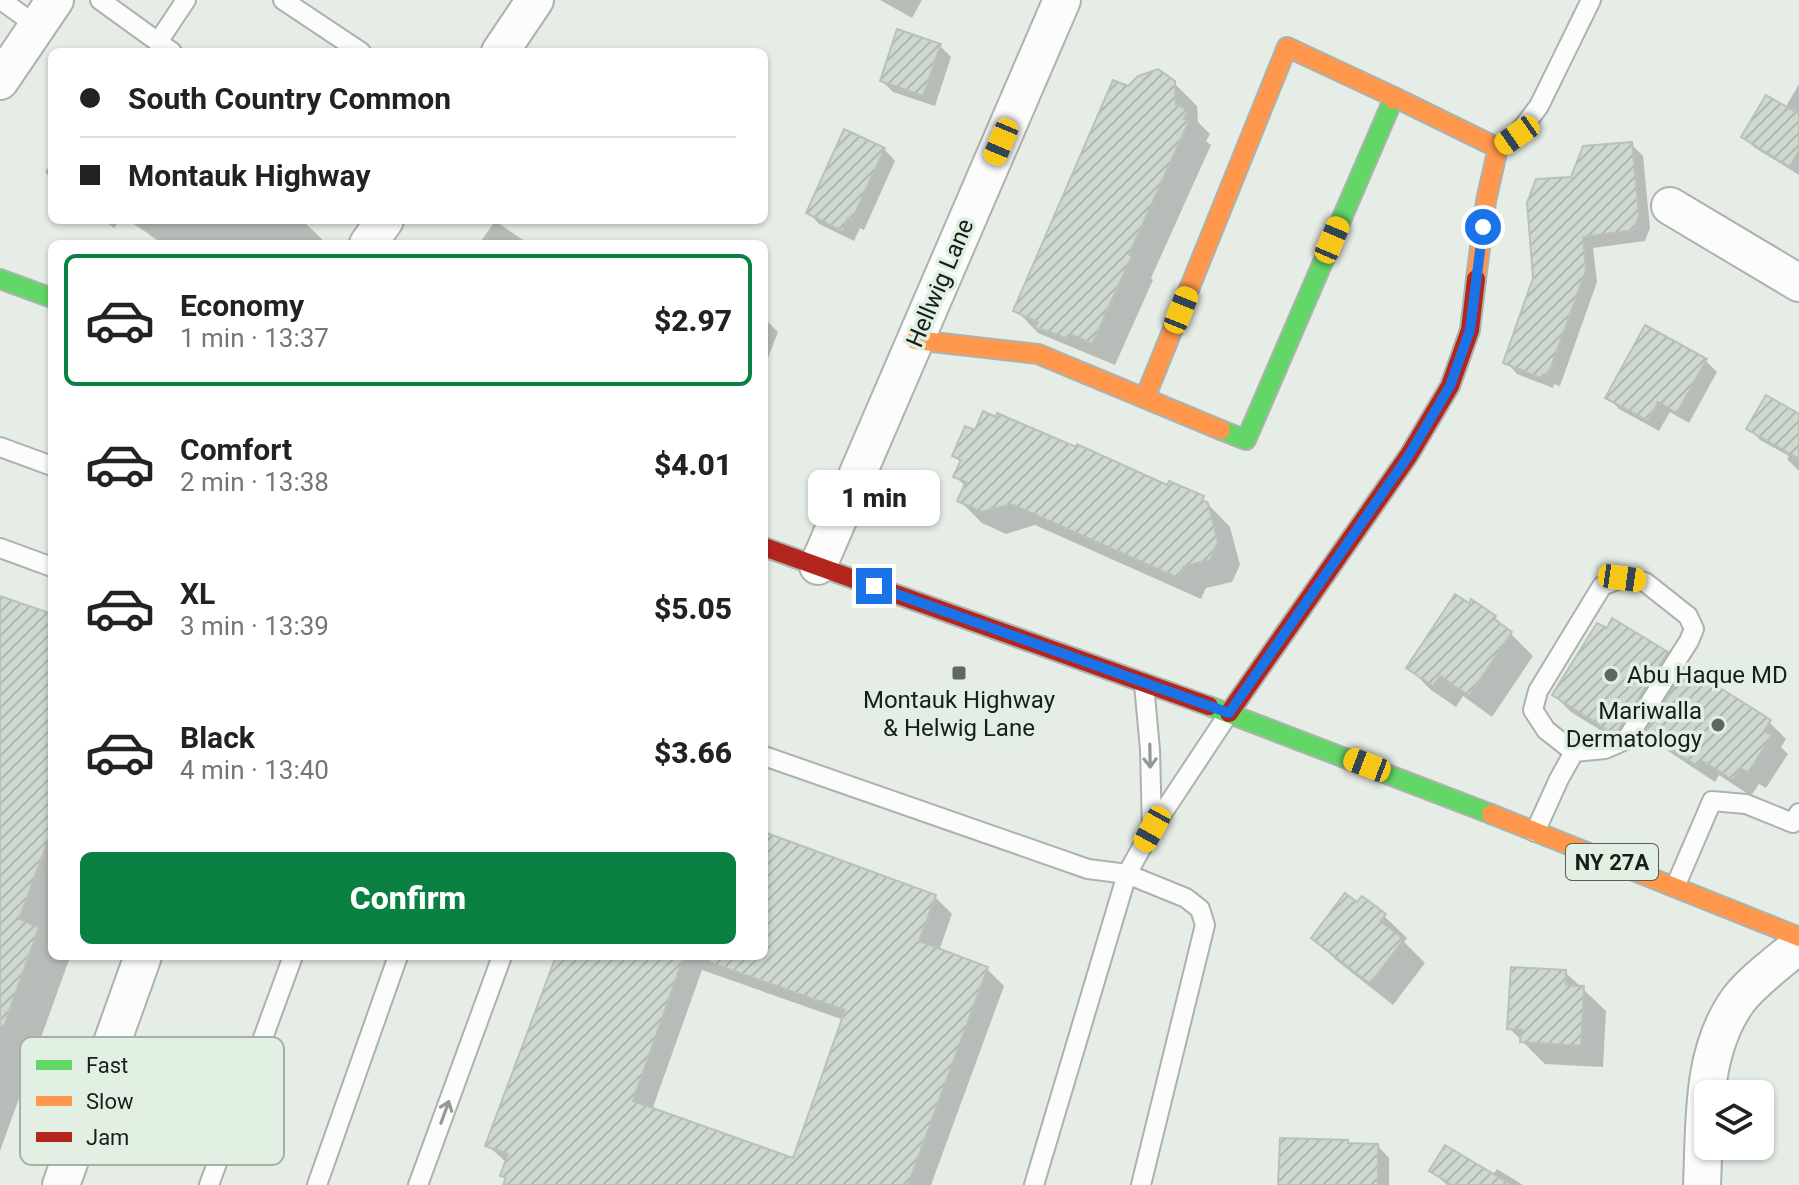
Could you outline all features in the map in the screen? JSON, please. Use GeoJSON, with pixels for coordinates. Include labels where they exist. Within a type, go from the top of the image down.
{"type":"FeatureCollection","features":[{"type":"Feature","properties":{"kind":"street"},"geometry":{"type":"LineString","coordinates":[[503,48],[535,0]]}},
{"type":"Feature","properties":{"kind":"street","name":"Hellwig Lane"},"geometry":{"type":"LineString","coordinates":[[818,566],[1062,0]]}},
{"type":"Feature","properties":{"kind":"street"},"geometry":{"type":"LineString","coordinates":[[0,81],[46,13]]}},
{"type":"Feature","properties":{"kind":"street"},"geometry":{"type":"LineString","coordinates":[[1145,398],[1287,47],[1498,148],[1486,201],[1470,330],[1450,386],[1409,455],[1229,713]]}},
{"type":"Feature","properties":{"kind":"street"},"geometry":{"type":"LineString","coordinates":[[915,340],[1038,354],[1246,440],[1394,97]]}},
{"type":"Feature","properties":{"kind":"street"},"geometry":{"type":"LineString","coordinates":[[1670,206],[1799,283]]}},
{"type":"Feature","properties":{"kind":"street"},"geometry":{"type":"LineString","coordinates":[[0,279],[48,297]]}},
{"type":"Feature","properties":{"kind":"street","name":"NY 27A"},"geometry":{"type":"LineString","coordinates":[[768,548],[1229,713],[1799,937]]}},
{"type":"Feature","properties":{"kind":"street"},"geometry":{"type":"LineString","coordinates":[[1702,1185],[1707,1090],[1713,1055],[1723,1028],[1746,992],[1799,945]]}},
{"type":"Feature","properties":{"kind":"street"},"geometry":{"type":"LineString","coordinates":[[104,1037],[141,960]]}},
{"type":"Feature","properties":{"kind":"street"},"geometry":{"type":"LineString","coordinates":[[61,1185],[66,1165]]}},
{"type":"Feature","properties":{"kind":"lane"},"geometry":{"type":"LineString","coordinates":[[1,0],[46,13]]}},
{"type":"Feature","properties":{"kind":"lane"},"geometry":{"type":"LineString","coordinates":[[100,0],[165,47],[186,0]]}},
{"type":"Feature","properties":{"kind":"lane"},"geometry":{"type":"LineString","coordinates":[[283,0],[355,48]]}},
{"type":"Feature","properties":{"kind":"lane"},"geometry":{"type":"LineString","coordinates":[[1498,148],[1517,135],[1539,106],[1591,0]]}},
{"type":"Feature","properties":{"kind":"lane"},"geometry":{"type":"LineString","coordinates":[[0,447],[48,465]]}},
{"type":"Feature","properties":{"kind":"lane"},"geometry":{"type":"LineString","coordinates":[[0,548],[48,566]]}},
{"type":"Feature","properties":{"kind":"lane"},"geometry":{"type":"LineString","coordinates":[[1622,578],[1645,582],[1688,616],[1694,629],[1689,641],[1626,740],[1605,749],[1574,752],[1546,730],[1533,710],[1538,691],[1602,586],[1622,578]]}},
{"type":"Feature","properties":{"kind":"lane"},"geometry":{"type":"LineString","coordinates":[[1144,682],[1152,829]]}},
{"type":"Feature","properties":{"kind":"lane"},"geometry":{"type":"LineString","coordinates":[[1034,1185],[1127,874],[1152,829],[1229,713]]}},
{"type":"Feature","properties":{"kind":"lane"},"geometry":{"type":"LineString","coordinates":[[1535,832],[1574,752]]}},
{"type":"Feature","properties":{"kind":"lane"},"geometry":{"type":"LineString","coordinates":[[768,757],[1088,869],[1127,874],[1186,898],[1200,909],[1205,925],[1141,1185]]}},
{"type":"Feature","properties":{"kind":"lane"},"geometry":{"type":"LineString","coordinates":[[1675,887],[1712,801],[1746,804],[1793,823],[1799,813]]}},
{"type":"Feature","properties":{"kind":"lane"},"geometry":{"type":"LineString","coordinates":[[263,1037],[292,960]]}},
{"type":"Feature","properties":{"kind":"lane"},"geometry":{"type":"LineString","coordinates":[[317,1185],[397,960]]}},
{"type":"Feature","properties":{"kind":"lane"},"geometry":{"type":"LineString","coordinates":[[418,1185],[501,960]]}},
{"type":"Feature","properties":{"kind":"lane"},"geometry":{"type":"LineString","coordinates":[[209,1185],[216,1165]]}},
{"type":"Feature","properties":{"kind":"building"},"geometry":{"type":"Polygon","coordinates":[[[897,29],[941,44],[923,96],[880,81],[897,29]]]}},
{"type":"Feature","properties":{"kind":"building"},"geometry":{"type":"Polygon","coordinates":[[[1158,69],[1175,81],[1176,104],[1188,110],[1184,119],[1189,121],[1092,344],[1071,334],[1068,339],[1035,328],[1038,322],[1013,311],[1113,80],[1128,86],[1138,76],[1158,69]]]}},
{"type":"Feature","properties":{"kind":"building"},"geometry":{"type":"Polygon","coordinates":[[[1766,95],[1799,114],[1799,150],[1790,167],[1741,137],[1766,95]]]}},
{"type":"Feature","properties":{"kind":"building"},"geometry":{"type":"Polygon","coordinates":[[[844,129],[885,148],[852,220],[848,218],[842,231],[806,213],[844,129]]]}},
{"type":"Feature","properties":{"kind":"building"},"geometry":{"type":"Polygon","coordinates":[[[1632,142],[1639,215],[1634,230],[1583,237],[1586,270],[1548,375],[1543,374],[1541,378],[1503,363],[1533,278],[1527,203],[1536,179],[1571,177],[1583,146],[1632,142]]]}},
{"type":"Feature","properties":{"kind":"building"},"geometry":{"type":"Polygon","coordinates":[[[1645,325],[1707,359],[1677,413],[1658,402],[1648,421],[1605,398],[1645,325]]]}},
{"type":"Feature","properties":{"kind":"building"},"geometry":{"type":"Polygon","coordinates":[[[1766,395],[1799,414],[1799,459],[1746,429],[1766,395]]]}},
{"type":"Feature","properties":{"kind":"building"},"geometry":{"type":"Polygon","coordinates":[[[983,411],[996,417],[997,413],[1076,447],[1077,444],[1167,485],[1169,481],[1204,496],[1202,500],[1208,503],[1218,542],[1210,560],[1184,566],[1178,578],[1011,504],[982,512],[957,501],[966,482],[953,477],[961,460],[952,456],[965,426],[975,430],[983,411]]]}},
{"type":"Feature","properties":{"kind":"building"},"geometry":{"type":"Polygon","coordinates":[[[1455,594],[1469,603],[1471,599],[1496,616],[1494,619],[1512,632],[1469,696],[1440,676],[1433,686],[1406,668],[1455,594]]]}},
{"type":"Feature","properties":{"kind":"building"},"geometry":{"type":"Polygon","coordinates":[[[0,596],[48,613],[48,841],[19,919],[39,927],[4,1026],[0,1026],[0,596]]]}},
{"type":"Feature","properties":{"kind":"building","name":"Abu Haque MD"},"geometry":{"type":"Polygon","coordinates":[[[1612,618],[1668,652],[1618,730],[1612,733],[1552,695],[1597,623],[1607,628],[1612,618]]]}},
{"type":"Feature","properties":{"kind":"building","name":"Mariwalla Dermatology"},"geometry":{"type":"Polygon","coordinates":[[[1687,667],[1771,720],[1764,731],[1772,735],[1748,773],[1741,768],[1733,780],[1701,760],[1697,766],[1645,732],[1687,667]]]}},
{"type":"Feature","properties":{"kind":"building"},"geometry":{"type":"Polygon","coordinates":[[[768,833],[936,895],[919,941],[988,967],[908,1185],[503,1185],[506,1178],[500,1176],[508,1154],[485,1146],[555,960],[683,960],[633,1101],[793,1158],[845,1010],[703,960],[768,960],[768,833]]]}},
{"type":"Feature","properties":{"kind":"building"},"geometry":{"type":"Polygon","coordinates":[[[1345,893],[1357,902],[1362,896],[1386,914],[1380,921],[1404,939],[1370,984],[1311,938],[1345,893]]]}},
{"type":"Feature","properties":{"kind":"building"},"geometry":{"type":"Polygon","coordinates":[[[1511,967],[1566,970],[1566,985],[1584,986],[1581,1046],[1520,1042],[1522,1030],[1507,1029],[1511,967]]]}},
{"type":"Feature","properties":{"kind":"building"},"geometry":{"type":"Polygon","coordinates":[[[1280,1138],[1378,1144],[1378,1185],[1278,1185],[1280,1138]]]}},
{"type":"Feature","properties":{"kind":"building"},"geometry":{"type":"Polygon","coordinates":[[[1445,1145],[1512,1185],[1452,1185],[1429,1171],[1445,1145]]]}},
{"type":"Feature","properties":{"kind":"traffic: fast"},"geometry":{"type":"LineString","coordinates":[[1221,430],[1246,440],[1393,100]]}},
{"type":"Feature","properties":{"kind":"traffic: fast"},"geometry":{"type":"LineString","coordinates":[[0,279],[48,297]]}},
{"type":"Feature","properties":{"kind":"traffic: fast"},"geometry":{"type":"LineString","coordinates":[[1209,706],[1491,814]]}},
{"type":"Feature","properties":{"kind":"traffic: slow"},"geometry":{"type":"LineString","coordinates":[[1145,398],[1287,47],[1394,97],[1393,100]]}},
{"type":"Feature","properties":{"kind":"traffic: slow"},"geometry":{"type":"LineString","coordinates":[[1394,97],[1498,148],[1486,201],[1476,279]]}},
{"type":"Feature","properties":{"kind":"traffic: slow"},"geometry":{"type":"LineString","coordinates":[[915,340],[1038,354],[1221,430]]}},
{"type":"Feature","properties":{"kind":"traffic: slow"},"geometry":{"type":"LineString","coordinates":[[1491,814],[1799,937]]}},
{"type":"Feature","properties":{"kind":"traffic: jam"},"geometry":{"type":"LineString","coordinates":[[1229,713],[1409,455],[1450,386],[1470,330],[1476,279]]}},
{"type":"Feature","properties":{"kind":"traffic: jam"},"geometry":{"type":"LineString","coordinates":[[768,548],[1209,706]]}},
{"type":"Feature","properties":{"kind":"place","name":"Montauk Highway & Helwig Lane"},"geometry":{"type":"Point","coordinates":[959,673]}},
{"type":"Feature","properties":{"kind":"place","name":"Abu Haque MD"},"geometry":{"type":"Point","coordinates":[1611,675]}},
{"type":"Feature","properties":{"kind":"place","name":"Mariwalla Dermatology"},"geometry":{"type":"Point","coordinates":[1718,725]}},
{"type":"Feature","properties":{"kind":"route"},"geometry":{"type":"LineString","coordinates":[[874,586],[1229,713],[1409,455],[1450,386],[1470,330],[1483,227]]}}]}
